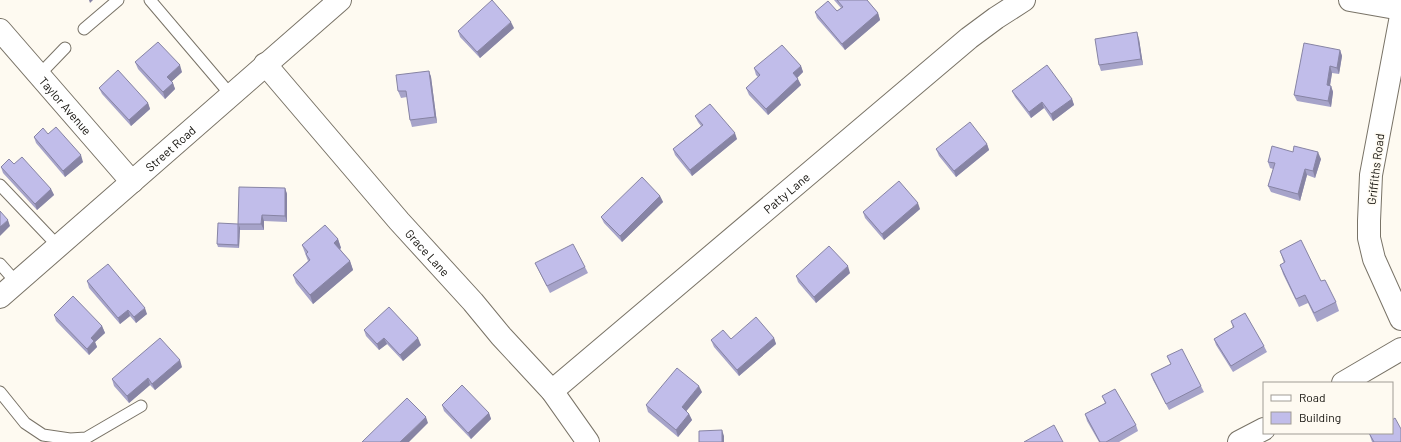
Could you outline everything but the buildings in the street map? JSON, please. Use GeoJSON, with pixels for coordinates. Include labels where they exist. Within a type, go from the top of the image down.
{"type":"FeatureCollection","features":[{"type":"Feature","properties":{"kind":"street","name":"Street Road"},"geometry":{"type":"LineString","coordinates":[[0,297],[230,94],[340,0]]}},
{"type":"Feature","properties":{"kind":"street","name":"Patty Lane"},"geometry":{"type":"LineString","coordinates":[[552,391],[969,38],[1024,0]]}},
{"type":"Feature","properties":{"kind":"street"},"geometry":{"type":"LineString","coordinates":[[1350,0],[1401,9]]}},
{"type":"Feature","properties":{"kind":"street","name":"Griffiths Road"},"geometry":{"type":"LineString","coordinates":[[1401,16],[1371,175],[1369,238],[1374,259],[1401,319]]}},
{"type":"Feature","properties":{"kind":"street","name":"Taylor Avenue"},"geometry":{"type":"LineString","coordinates":[[0,30],[132,182]]}},
{"type":"Feature","properties":{"kind":"street","name":"Grace Lane"},"geometry":{"type":"LineString","coordinates":[[265,64],[399,221],[552,391],[588,442]]}},
{"type":"Feature","properties":{"kind":"street"},"geometry":{"type":"LineString","coordinates":[[1345,382],[1401,349]]}},
{"type":"Feature","properties":{"kind":"street"},"geometry":{"type":"LineString","coordinates":[[1239,442],[1263,429]]}},
{"type":"Feature","properties":{"kind":"lane"},"geometry":{"type":"LineString","coordinates":[[84,29],[118,0]]}},
{"type":"Feature","properties":{"kind":"lane"},"geometry":{"type":"LineString","coordinates":[[150,0],[230,94]]}},
{"type":"Feature","properties":{"kind":"lane"},"geometry":{"type":"LineString","coordinates":[[39,75],[65,48]]}},
{"type":"Feature","properties":{"kind":"lane"},"geometry":{"type":"LineString","coordinates":[[0,185],[58,246]]}},
{"type":"Feature","properties":{"kind":"lane"},"geometry":{"type":"LineString","coordinates":[[0,264],[16,282]]}},
{"type":"Feature","properties":{"kind":"lane"},"geometry":{"type":"LineString","coordinates":[[0,392],[25,423],[43,435],[70,439],[88,440],[140,406]]}}]}
